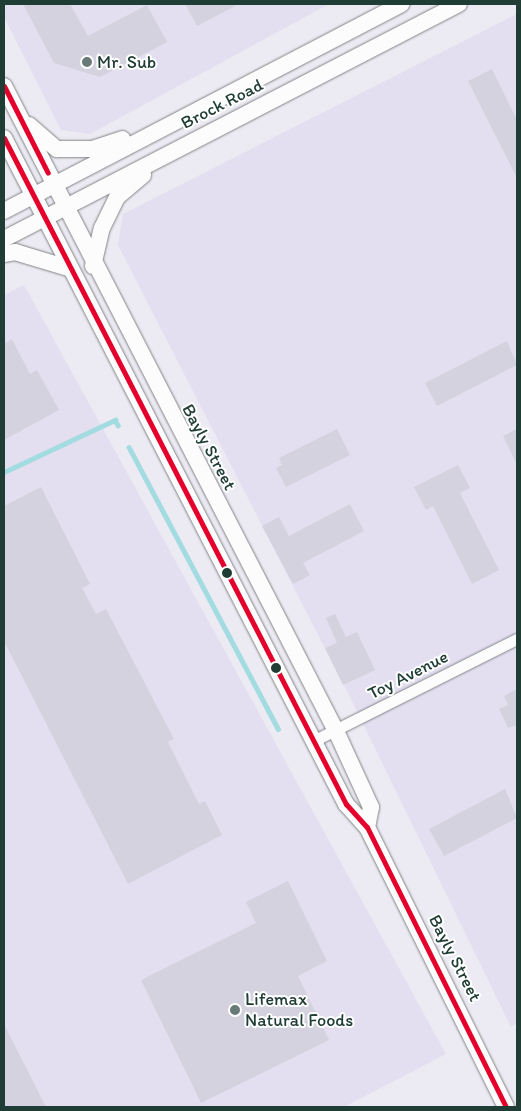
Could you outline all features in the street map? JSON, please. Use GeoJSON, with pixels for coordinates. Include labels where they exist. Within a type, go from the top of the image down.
{"type":"FeatureCollection","features":[{"type":"Feature","properties":{"kind":"main road","name":"Brock Road"},"geometry":{"type":"LineString","coordinates":[[4,211],[160,127],[401,4]]}},
{"type":"Feature","properties":{"kind":"main road","name":"Brock Road"},"geometry":{"type":"LineString","coordinates":[[4,239],[459,4]]}},
{"type":"Feature","properties":{"kind":"main road","name":"Bayly Street"},"geometry":{"type":"LineString","coordinates":[[4,86],[93,266],[336,731],[371,807],[367,827]]}},
{"type":"Feature","properties":{"kind":"main road"},"geometry":{"type":"LineString","coordinates":[[20,116],[57,149],[92,149],[160,127]]}},
{"type":"Feature","properties":{"kind":"main road"},"geometry":{"type":"LineString","coordinates":[[4,139],[4,145]]}},
{"type":"Feature","properties":{"kind":"main road","name":"Bayly Street"},"geometry":{"type":"LineString","coordinates":[[4,139],[43,220],[313,742],[351,814],[367,827],[506,1107]]}},
{"type":"Feature","properties":{"kind":"main road"},"geometry":{"type":"LineString","coordinates":[[93,266],[102,228],[117,197],[168,154]]}},
{"type":"Feature","properties":{"kind":"main road"},"geometry":{"type":"LineString","coordinates":[[4,254],[15,252],[68,268]]}},
{"type":"Feature","properties":{"kind":"street","name":"Toy Avenue"},"geometry":{"type":"LineString","coordinates":[[313,742],[517,639]]}},
{"type":"Feature","properties":{"kind":"shaded area"},"geometry":{"type":"Polygon","coordinates":[[[4,4],[329,4],[90,134],[61,130],[4,17],[4,4]]]}},
{"type":"Feature","properties":{"kind":"shaded area"},"geometry":{"type":"Polygon","coordinates":[[[517,14],[517,1023],[511,1027],[350,697],[118,245],[123,214],[517,14]]]}},
{"type":"Feature","properties":{"kind":"shaded area"},"geometry":{"type":"Polygon","coordinates":[[[24,285],[446,1054],[344,1107],[4,1107],[4,295],[24,285]]]}},
{"type":"Feature","properties":{"kind":"building"},"geometry":{"type":"Polygon","coordinates":[[[23,4],[70,4],[88,36],[147,5],[167,42],[100,77],[54,63],[23,4]]]}},
{"type":"Feature","properties":{"kind":"building"},"geometry":{"type":"Polygon","coordinates":[[[185,4],[239,4],[197,26],[185,4]]]}},
{"type":"Feature","properties":{"kind":"building"},"geometry":{"type":"Polygon","coordinates":[[[492,69],[517,120],[517,178],[468,81],[492,69]]]}},
{"type":"Feature","properties":{"kind":"building"},"geometry":{"type":"Polygon","coordinates":[[[12,339],[30,374],[37,370],[59,410],[4,440],[4,344],[12,339]]]}},
{"type":"Feature","properties":{"kind":"building"},"geometry":{"type":"Polygon","coordinates":[[[507,341],[517,365],[437,406],[425,383],[507,341]]]}},
{"type":"Feature","properties":{"kind":"building"},"geometry":{"type":"Polygon","coordinates":[[[337,429],[350,455],[286,487],[276,468],[282,465],[279,458],[337,429]]]}},
{"type":"Feature","properties":{"kind":"building"},"geometry":{"type":"Polygon","coordinates":[[[517,429],[517,465],[503,436],[517,429]]]}},
{"type":"Feature","properties":{"kind":"building"},"geometry":{"type":"Polygon","coordinates":[[[458,465],[470,488],[460,493],[499,570],[472,584],[433,506],[426,510],[414,487],[458,465]]]}},
{"type":"Feature","properties":{"kind":"building"},"geometry":{"type":"Polygon","coordinates":[[[41,487],[90,584],[82,588],[96,614],[106,609],[174,739],[168,742],[199,804],[205,801],[222,835],[128,884],[4,641],[4,506],[41,487]]]}},
{"type":"Feature","properties":{"kind":"building"},"geometry":{"type":"Polygon","coordinates":[[[350,504],[364,531],[303,563],[310,575],[293,584],[262,526],[279,517],[289,536],[350,504]]]}},
{"type":"Feature","properties":{"kind":"building"},"geometry":{"type":"Polygon","coordinates":[[[335,614],[346,637],[357,632],[375,670],[343,685],[325,648],[337,643],[326,618],[335,614]]]}},
{"type":"Feature","properties":{"kind":"building"},"geometry":{"type":"Polygon","coordinates":[[[517,689],[517,725],[508,728],[499,709],[508,705],[504,696],[517,689]]]}},
{"type":"Feature","properties":{"kind":"building"},"geometry":{"type":"Polygon","coordinates":[[[505,789],[517,818],[444,856],[429,829],[505,789]]]}},
{"type":"Feature","properties":{"kind":"building","name":"Lifemax Natural Foods"},"geometry":{"type":"Polygon","coordinates":[[[288,881],[327,961],[298,976],[329,1040],[201,1103],[141,980],[256,923],[246,902],[288,881]]]}},
{"type":"Feature","properties":{"kind":"building"},"geometry":{"type":"Polygon","coordinates":[[[4,1024],[46,1107],[4,1107],[4,1024]]]}},
{"type":"Feature","properties":{"kind":"waterway"},"geometry":{"type":"LineString","coordinates":[[4,472],[115,420],[118,425]]}},
{"type":"Feature","properties":{"kind":"waterway"},"geometry":{"type":"LineString","coordinates":[[129,447],[278,729]]}},
{"type":"Feature","properties":{"kind":"transit line"},"geometry":{"type":"LineString","coordinates":[[4,86],[48,173]]}},
{"type":"Feature","properties":{"kind":"transit line"},"geometry":{"type":"LineString","coordinates":[[4,138],[346,804],[367,827],[506,1107]]}},
{"type":"Feature","properties":{"kind":"place","name":"Mr. Sub"},"geometry":{"type":"Point","coordinates":[87,62]}},
{"type":"Feature","properties":{"kind":"place","name":"Lifemax Natural Foods"},"geometry":{"type":"Point","coordinates":[235,1010]}}]}
